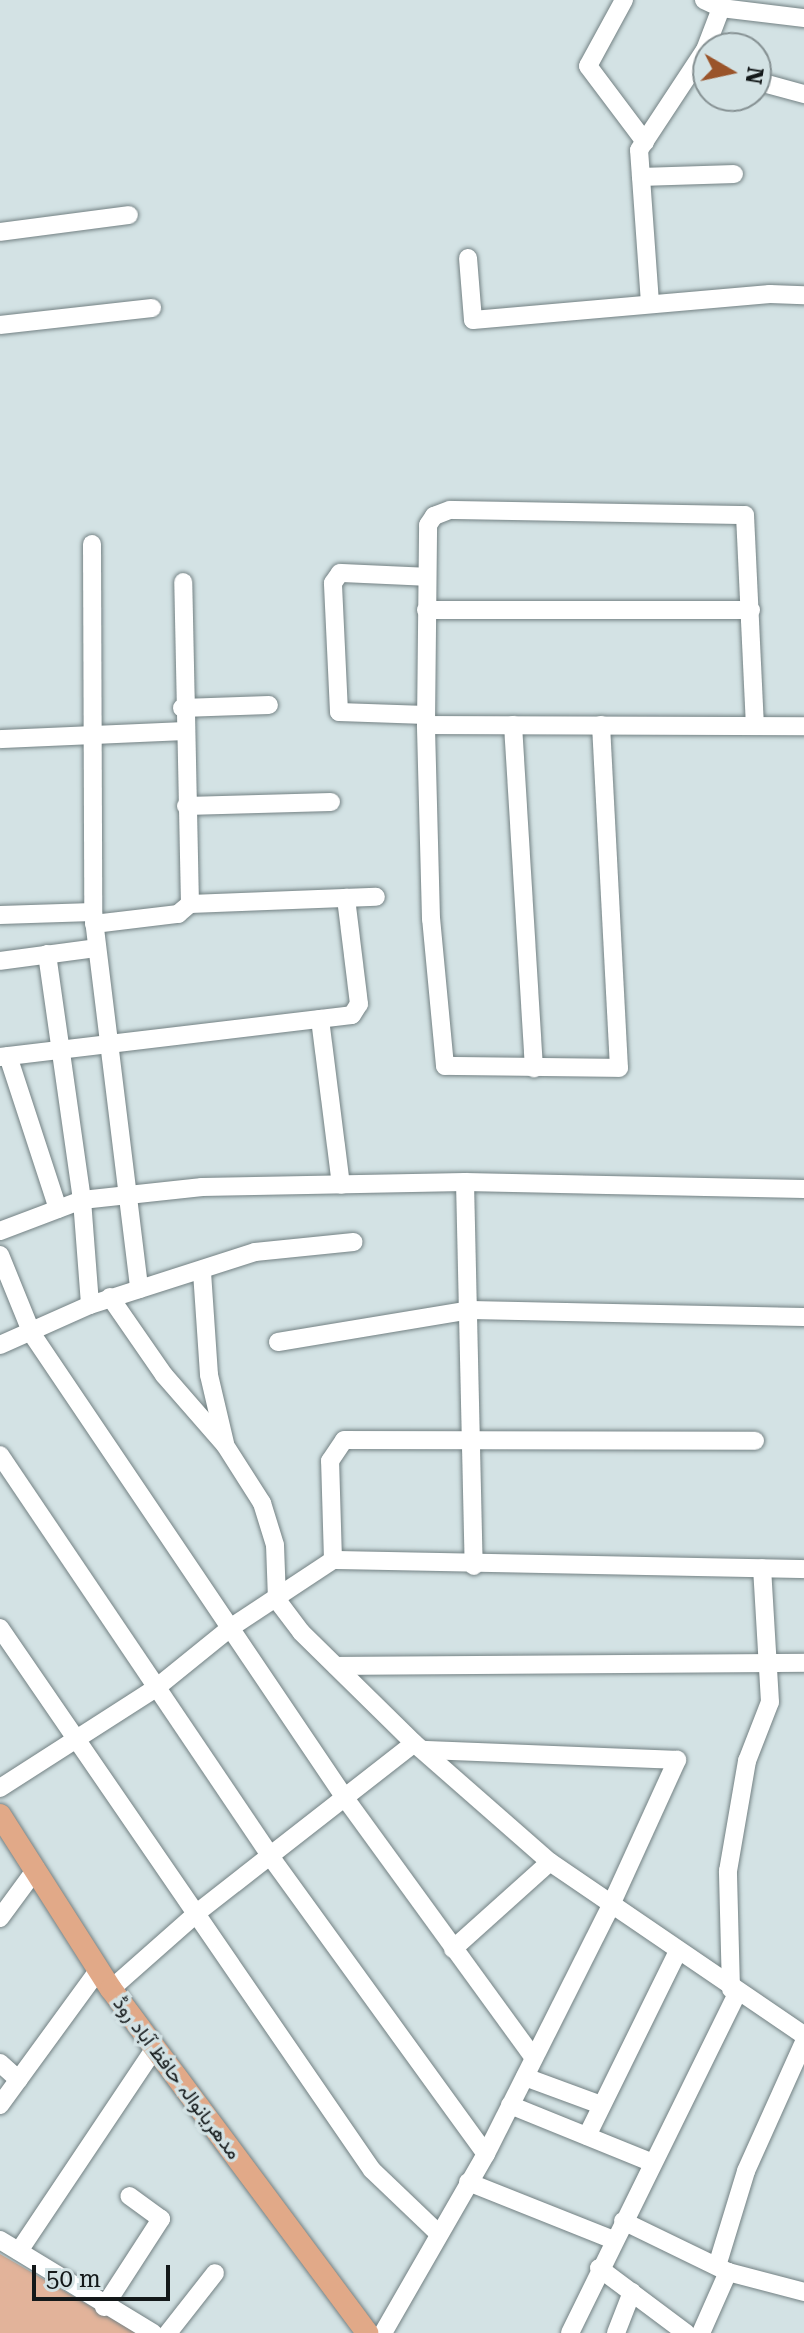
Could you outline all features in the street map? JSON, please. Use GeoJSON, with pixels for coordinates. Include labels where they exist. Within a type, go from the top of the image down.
{"type":"FeatureCollection","features":[{"type":"Feature","properties":{"kind":"main road","name":"مدھریانوالہ حافظ آباد روڈ"},"geometry":{"type":"LineString","coordinates":[[0,1815],[111,1989],[367,2333]]}},
{"type":"Feature","properties":{"kind":"street"},"geometry":{"type":"LineString","coordinates":[[624,0],[588,66],[645,142]]}},
{"type":"Feature","properties":{"kind":"street"},"geometry":{"type":"LineString","coordinates":[[650,303],[639,150],[705,50],[712,4],[804,18]]}},
{"type":"Feature","properties":{"kind":"street"},"geometry":{"type":"LineString","coordinates":[[772,85],[804,94]]}},
{"type":"Feature","properties":{"kind":"street"},"geometry":{"type":"LineString","coordinates":[[641,177],[734,174]]}},
{"type":"Feature","properties":{"kind":"street"},"geometry":{"type":"LineString","coordinates":[[0,232],[129,215]]}},
{"type":"Feature","properties":{"kind":"street"},"geometry":{"type":"LineString","coordinates":[[468,258],[473,320],[650,303],[804,295]]}},
{"type":"Feature","properties":{"kind":"street"},"geometry":{"type":"LineString","coordinates":[[0,325],[152,308]]}},
{"type":"Feature","properties":{"kind":"street"},"geometry":{"type":"LineString","coordinates":[[601,725],[621,1060],[613,1071],[452,1067],[441,1062],[426,720],[428,525],[434,516],[450,510],[738,511],[748,522],[755,726]]}},
{"type":"Feature","properties":{"kind":"street"},"geometry":{"type":"LineString","coordinates":[[92,544],[94,918],[107,1045],[130,1192],[139,1289]]}},
{"type":"Feature","properties":{"kind":"street"},"geometry":{"type":"LineString","coordinates":[[427,577],[340,573],[333,583],[339,712],[513,725],[804,726]]}},
{"type":"Feature","properties":{"kind":"street"},"geometry":{"type":"LineString","coordinates":[[183,582],[182,731],[190,904]]}},
{"type":"Feature","properties":{"kind":"street"},"geometry":{"type":"LineString","coordinates":[[426,610],[751,610]]}},
{"type":"Feature","properties":{"kind":"street"},"geometry":{"type":"LineString","coordinates":[[182,708],[269,705]]}},
{"type":"Feature","properties":{"kind":"street"},"geometry":{"type":"LineString","coordinates":[[513,725],[534,1068]]}},
{"type":"Feature","properties":{"kind":"street"},"geometry":{"type":"LineString","coordinates":[[0,739],[182,731]]}},
{"type":"Feature","properties":{"kind":"street"},"geometry":{"type":"LineString","coordinates":[[186,806],[331,802]]}},
{"type":"Feature","properties":{"kind":"street"},"geometry":{"type":"LineString","coordinates":[[0,915],[94,918],[178,914],[190,904],[376,897]]}},
{"type":"Feature","properties":{"kind":"street"},"geometry":{"type":"LineString","coordinates":[[58,1209],[4,1056],[352,1015],[359,1004],[346,898]]}},
{"type":"Feature","properties":{"kind":"street"},"geometry":{"type":"LineString","coordinates":[[0,961],[96,948]]}},
{"type":"Feature","properties":{"kind":"street"},"geometry":{"type":"LineString","coordinates":[[47,954],[56,1050],[82,1200],[90,1305]]}},
{"type":"Feature","properties":{"kind":"street"},"geometry":{"type":"LineString","coordinates":[[320,1019],[341,1185]]}},
{"type":"Feature","properties":{"kind":"street"},"geometry":{"type":"LineString","coordinates":[[465,1182],[471,1310],[474,1566]]}},
{"type":"Feature","properties":{"kind":"street"},"geometry":{"type":"LineString","coordinates":[[0,1231],[82,1200],[130,1192],[465,1182],[804,1189]]}},
{"type":"Feature","properties":{"kind":"street"},"geometry":{"type":"LineString","coordinates":[[0,1345],[32,1334],[110,1297],[202,1272],[255,1252],[353,1242]]}},
{"type":"Feature","properties":{"kind":"street"},"geometry":{"type":"LineString","coordinates":[[0,1255],[32,1334],[345,1798],[534,2058]]}},
{"type":"Feature","properties":{"kind":"street"},"geometry":{"type":"LineString","coordinates":[[202,1272],[209,1375],[225,1445]]}},
{"type":"Feature","properties":{"kind":"street"},"geometry":{"type":"LineString","coordinates":[[110,1297],[164,1375],[225,1445],[262,1503],[275,1545],[277,1600],[336,1666],[418,1746],[550,1862],[677,1953],[804,2035]]}},
{"type":"Feature","properties":{"kind":"street"},"geometry":{"type":"LineString","coordinates":[[278,1342],[333,1337],[471,1310],[804,1317]]}},
{"type":"Feature","properties":{"kind":"street"},"geometry":{"type":"LineString","coordinates":[[333,1560],[330,1461],[344,1440],[755,1441]]}},
{"type":"Feature","properties":{"kind":"street"},"geometry":{"type":"LineString","coordinates":[[0,1455],[270,1856],[486,2154]]}},
{"type":"Feature","properties":{"kind":"street"},"geometry":{"type":"LineString","coordinates":[[0,1788],[156,1688],[230,1628],[277,1600],[333,1560],[474,1566],[804,1569]]}},
{"type":"Feature","properties":{"kind":"street"},"geometry":{"type":"LineString","coordinates":[[570,2333],[734,1991],[728,1871],[747,1761],[770,1702],[762,1568]]}},
{"type":"Feature","properties":{"kind":"street"},"geometry":{"type":"LineString","coordinates":[[0,1628],[75,1740],[198,1912],[372,2170],[438,2233]]}},
{"type":"Feature","properties":{"kind":"street"},"geometry":{"type":"LineString","coordinates":[[336,1666],[804,1663]]}},
{"type":"Feature","properties":{"kind":"street"},"geometry":{"type":"LineString","coordinates":[[111,1989],[198,1912],[345,1798],[418,1746],[677,1760],[610,1907],[486,2154],[383,2333]]}},
{"type":"Feature","properties":{"kind":"street"},"geometry":{"type":"LineString","coordinates":[[453,1949],[550,1862]]}},
{"type":"Feature","properties":{"kind":"street"},"geometry":{"type":"LineString","coordinates":[[0,1918],[36,1869]]}},
{"type":"Feature","properties":{"kind":"street"},"geometry":{"type":"LineString","coordinates":[[587,2136],[677,1953]]}},
{"type":"Feature","properties":{"kind":"street"},"geometry":{"type":"LineString","coordinates":[[0,2105],[99,1969]]}},
{"type":"Feature","properties":{"kind":"street"},"geometry":{"type":"LineString","coordinates":[[701,2333],[722,2269],[746,2171],[804,2042]]}},
{"type":"Feature","properties":{"kind":"street"},"geometry":{"type":"LineString","coordinates":[[19,2251],[155,2048]]}},
{"type":"Feature","properties":{"kind":"street"},"geometry":{"type":"LineString","coordinates":[[0,2063],[19,2080]]}},
{"type":"Feature","properties":{"kind":"street"},"geometry":{"type":"LineString","coordinates":[[525,2077],[601,2105]]}},
{"type":"Feature","properties":{"kind":"street"},"geometry":{"type":"LineString","coordinates":[[510,2105],[653,2163]]}},
{"type":"Feature","properties":{"kind":"street"},"geometry":{"type":"LineString","coordinates":[[468,2182],[614,2240]]}},
{"type":"Feature","properties":{"kind":"street"},"geometry":{"type":"LineString","coordinates":[[104,2307],[161,2219],[129,2196]]}},
{"type":"Feature","properties":{"kind":"street"},"geometry":{"type":"LineString","coordinates":[[623,2221],[722,2269],[804,2292]]}},
{"type":"Feature","properties":{"kind":"street"},"geometry":{"type":"LineString","coordinates":[[0,2240],[104,2307],[153,2333]]}},
{"type":"Feature","properties":{"kind":"street"},"geometry":{"type":"LineString","coordinates":[[599,2268],[632,2292],[660,2325],[686,2333]]}},
{"type":"Feature","properties":{"kind":"street"},"geometry":{"type":"LineString","coordinates":[[168,2333],[215,2273]]}},
{"type":"Feature","properties":{"kind":"street"},"geometry":{"type":"LineString","coordinates":[[616,2333],[632,2292]]}},
{"type":"Feature","properties":{"kind":"shaded area"},"geometry":{"type":"Polygon","coordinates":[[[0,2254],[137,2333],[0,2333],[0,2254]]]}}]}
